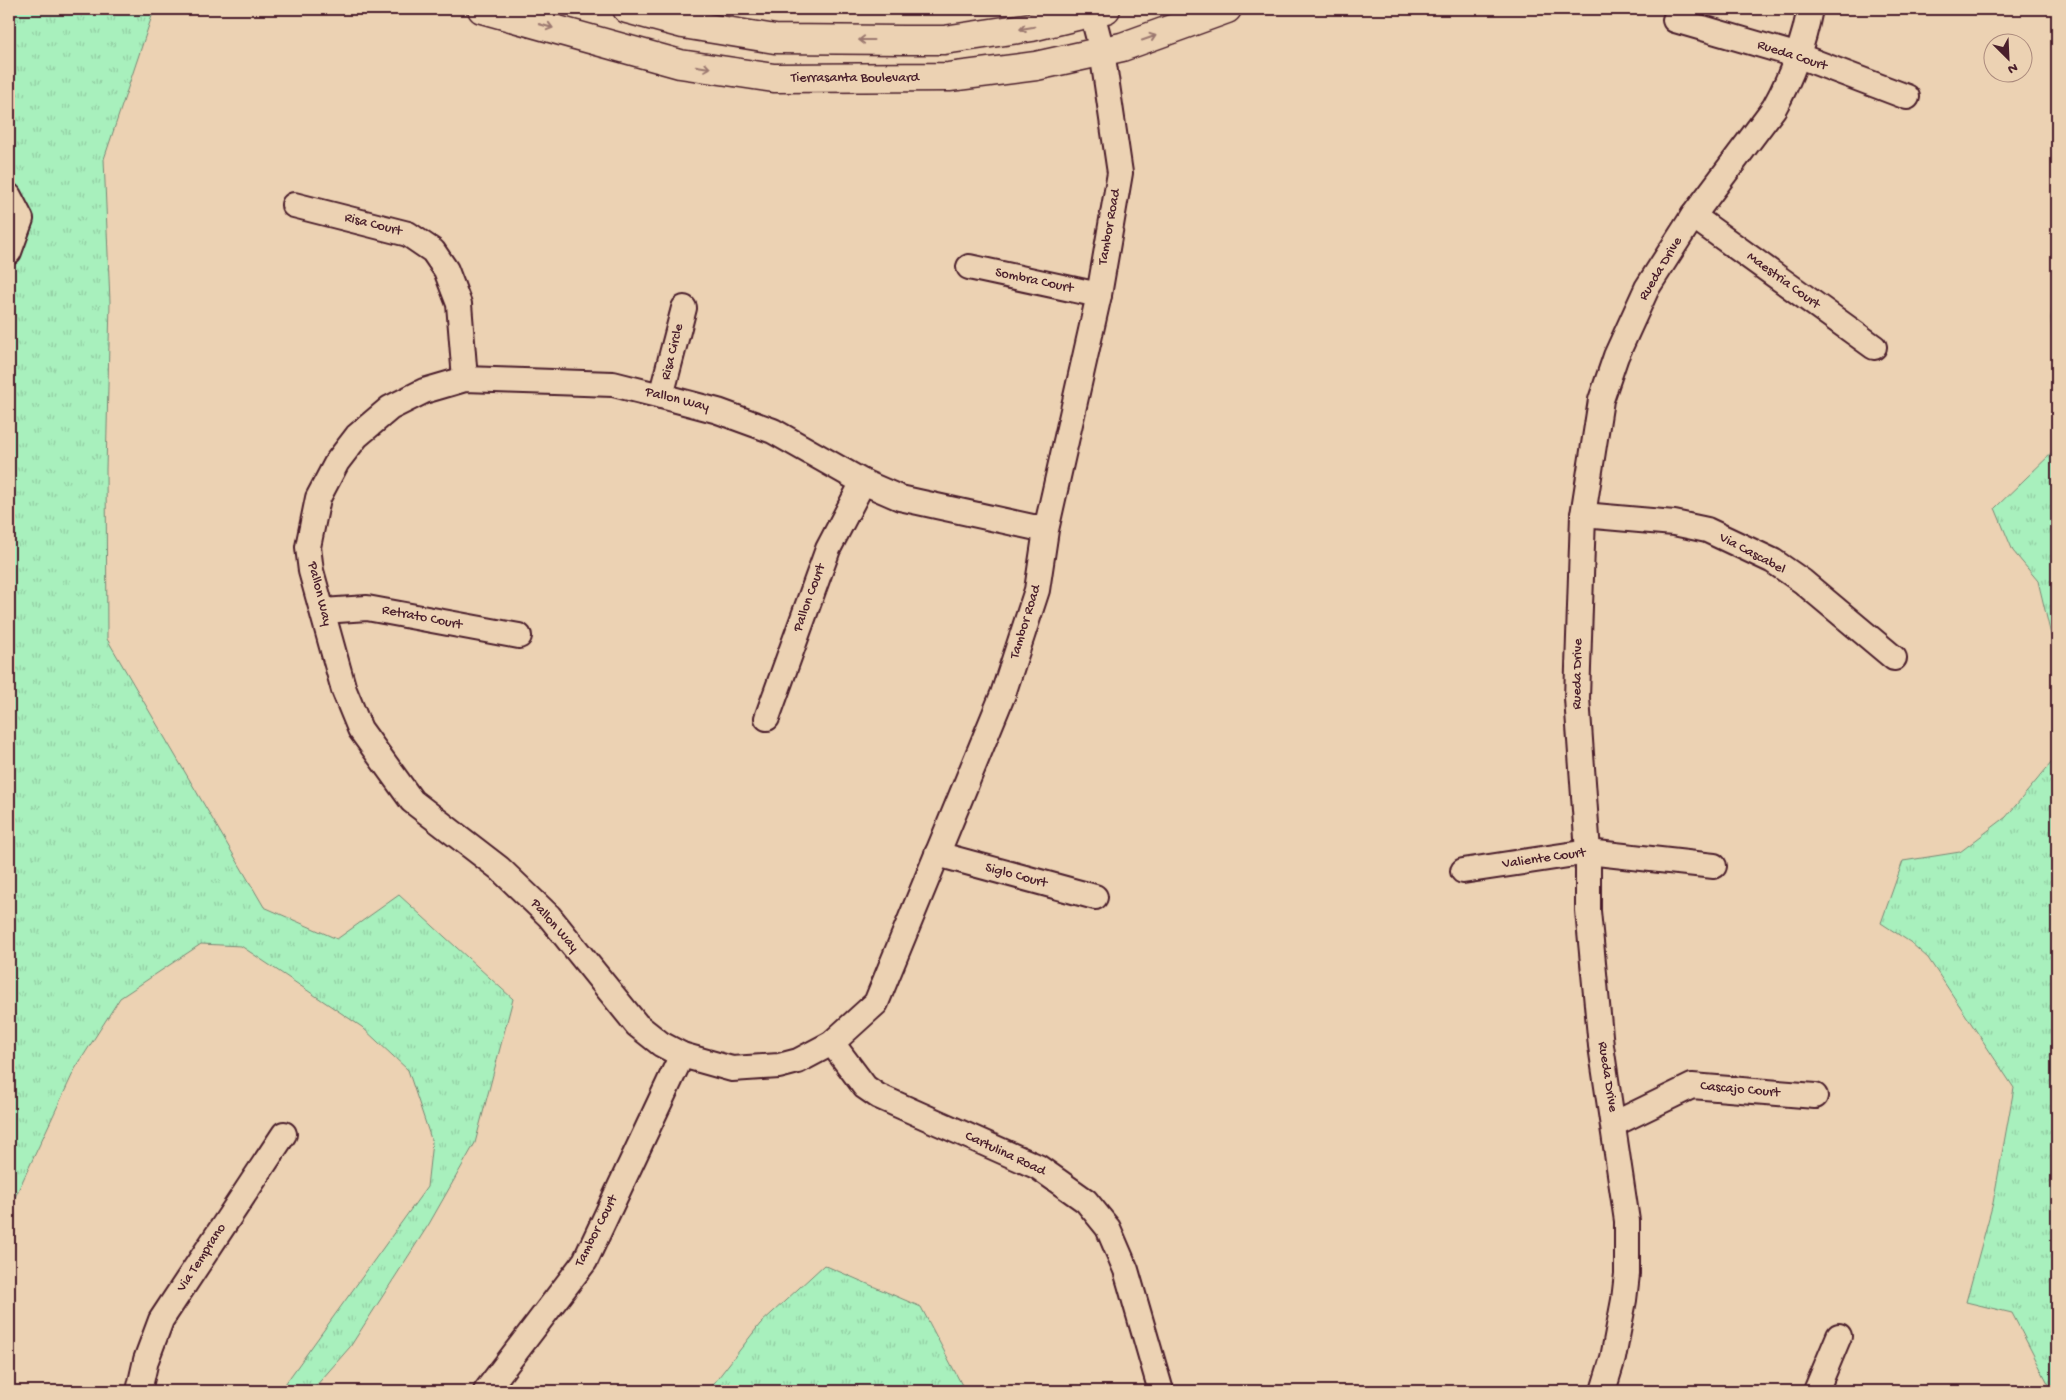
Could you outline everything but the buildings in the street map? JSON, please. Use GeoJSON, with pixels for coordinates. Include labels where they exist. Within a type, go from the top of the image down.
{"type":"FeatureCollection","features":[{"type":"Feature","properties":{"kind":"main road","name":"Tierrasanta Boulevard"},"geometry":{"type":"LineString","coordinates":[[482,9],[680,64],[774,78],[949,77],[1036,66],[1122,47],[1227,9]]}},
{"type":"Feature","properties":{"kind":"main road"},"geometry":{"type":"LineString","coordinates":[[627,9],[657,13],[683,24],[775,39],[904,40],[944,40],[1032,27],[1096,10]]}},
{"type":"Feature","properties":{"kind":"street","name":"Rueda Drive"},"geometry":{"type":"LineString","coordinates":[[1605,1391],[1620,1326],[1627,1274],[1627,1221],[1601,1046],[1588,911],[1588,852],[1577,698],[1583,515],[1601,400],[1616,356],[1647,288],[1692,216],[1774,108],[1799,56],[1810,9]]}},
{"type":"Feature","properties":{"kind":"street","name":"Tambor Road"},"geometry":{"type":"LineString","coordinates":[[682,1055],[732,1069],[779,1066],[798,1061],[832,1044],[876,1003],[1003,694],[1037,590],[1046,530],[1099,295],[1120,173],[1096,10]]}},
{"type":"Feature","properties":{"kind":"street","name":"Rueda Court"},"geometry":{"type":"LineString","coordinates":[[1675,20],[1799,56],[1907,97]]}},
{"type":"Feature","properties":{"kind":"street"},"geometry":{"type":"LineString","coordinates":[[9,196],[21,219],[9,252]]}},
{"type":"Feature","properties":{"kind":"street","name":"Risa Court"},"geometry":{"type":"LineString","coordinates":[[294,206],[408,234],[434,251],[446,270],[459,304],[465,380]]}},
{"type":"Feature","properties":{"kind":"street","name":"Maestria Court"},"geometry":{"type":"LineString","coordinates":[[1692,216],[1874,347]]}},
{"type":"Feature","properties":{"kind":"street","name":"Sombra Court"},"geometry":{"type":"LineString","coordinates":[[969,267],[1099,295]]}},
{"type":"Feature","properties":{"kind":"street","name":"Risa Circle"},"geometry":{"type":"LineString","coordinates":[[661,396],[684,308]]}},
{"type":"Feature","properties":{"kind":"street","name":"Pallon Way"},"geometry":{"type":"LineString","coordinates":[[682,1055],[661,1044],[637,1025],[549,916],[499,868],[412,800],[360,729],[344,690],[311,570],[308,547],[318,498],[337,462],[357,436],[390,408],[424,391],[465,380],[612,384],[718,411],[773,431],[863,482],[900,498],[1046,530]]}},
{"type":"Feature","properties":{"kind":"street","name":"Pallon Court"},"geometry":{"type":"LineString","coordinates":[[767,718],[828,550],[863,482]]}},
{"type":"Feature","properties":{"kind":"street","name":"Via Cascabel"},"geometry":{"type":"LineString","coordinates":[[1583,515],[1674,523],[1707,530],[1773,561],[1802,581],[1894,658]]}},
{"type":"Feature","properties":{"kind":"street","name":"Retrato Court"},"geometry":{"type":"LineString","coordinates":[[323,611],[368,608],[519,636]]}},
{"type":"Feature","properties":{"kind":"street","name":"Valiente Court"},"geometry":{"type":"LineString","coordinates":[[1463,871],[1588,852],[1714,866]]}},
{"type":"Feature","properties":{"kind":"street","name":"Siglo Court"},"geometry":{"type":"LineString","coordinates":[[937,854],[1096,897]]}},
{"type":"Feature","properties":{"kind":"street","name":"Cartulina Road"},"geometry":{"type":"LineString","coordinates":[[832,1044],[866,1087],[878,1096],[1038,1167],[1086,1201],[1108,1228],[1126,1270],[1161,1391]]}},
{"type":"Feature","properties":{"kind":"street","name":"Tambor Court"},"geometry":{"type":"LineString","coordinates":[[486,1391],[585,1261],[682,1055]]}},
{"type":"Feature","properties":{"kind":"street","name":"Cascajo Court"},"geometry":{"type":"LineString","coordinates":[[1614,1124],[1692,1086],[1815,1096]]}},
{"type":"Feature","properties":{"kind":"street","name":"Via Temprano"},"geometry":{"type":"LineString","coordinates":[[139,1391],[146,1360],[161,1320],[284,1134]]}},
{"type":"Feature","properties":{"kind":"street"},"geometry":{"type":"LineString","coordinates":[[1816,1391],[1839,1336]]}},
{"type":"Feature","properties":{"kind":"path"},"geometry":{"type":"LineString","coordinates":[[2053,9],[2057,25]]}},
{"type":"Feature","properties":{"kind":"green space"},"geometry":{"type":"Polygon","coordinates":[[[9,9],[154,10],[104,159],[110,302],[106,469],[107,639],[264,907],[337,939],[399,895],[513,999],[475,1143],[429,1224],[350,1347],[315,1387],[314,1391],[280,1391],[427,1187],[432,1142],[408,1070],[362,1027],[241,946],[201,944],[120,998],[75,1069],[9,1210],[9,9]]]}},
{"type":"Feature","properties":{"kind":"green space"},"geometry":{"type":"Polygon","coordinates":[[[2057,266],[2057,423],[2051,318],[2057,266]]]}},
{"type":"Feature","properties":{"kind":"green space"},"geometry":{"type":"Polygon","coordinates":[[[2057,423],[2057,660],[2038,581],[2013,551],[1995,508],[2055,450],[2057,423]]]}},
{"type":"Feature","properties":{"kind":"green space"},"geometry":{"type":"Polygon","coordinates":[[[2057,756],[2057,1391],[2052,1391],[2012,1313],[1966,1302],[1993,1203],[2014,1088],[1928,958],[1910,942],[1881,923],[1903,861],[1960,852],[2006,817],[2057,756]]]}},
{"type":"Feature","properties":{"kind":"green space"},"geometry":{"type":"Polygon","coordinates":[[[824,1265],[921,1307],[965,1391],[708,1391],[760,1324],[824,1265]]]}}]}
